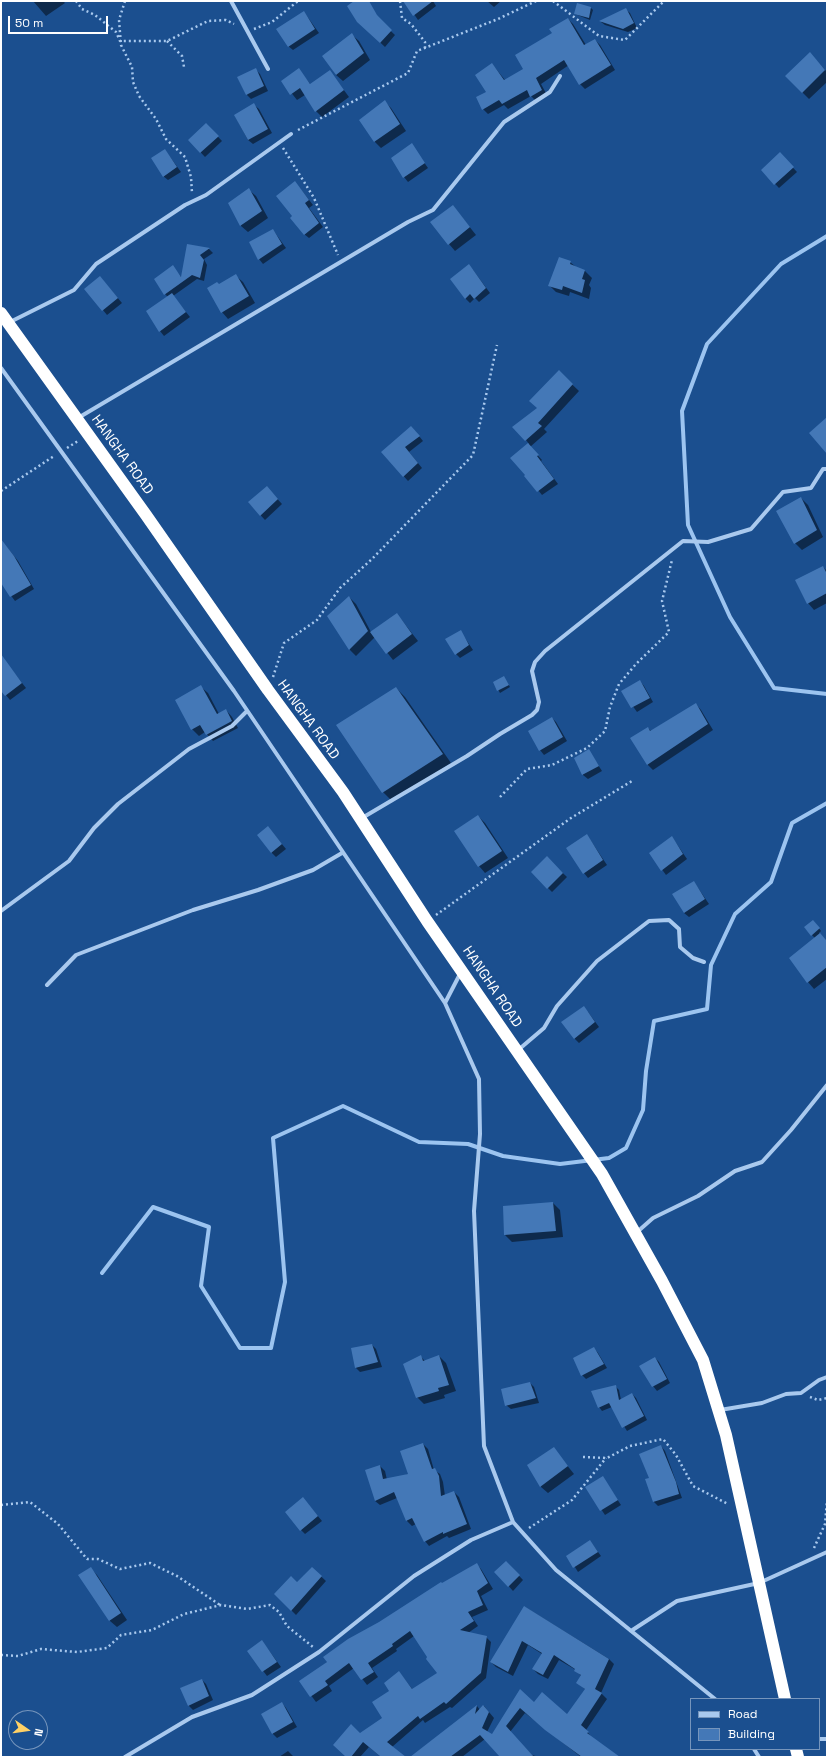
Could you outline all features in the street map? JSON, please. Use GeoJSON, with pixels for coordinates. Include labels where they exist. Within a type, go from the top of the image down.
{"type":"FeatureCollection","features":[{"type":"Feature","properties":{"kind":"highway","name":"HANGHA ROAD"},"geometry":{"type":"LineString","coordinates":[[5,318],[268,690],[343,792],[427,921],[586,1148],[602,1174],[703,1360],[726,1435],[741,1510],[785,1698]]}},
{"type":"Feature","properties":{"kind":"street"},"geometry":{"type":"LineString","coordinates":[[231,1],[268,70]]}},
{"type":"Feature","properties":{"kind":"street"},"geometry":{"type":"LineString","coordinates":[[77,418],[341,261],[408,222],[433,210],[504,122],[550,92],[560,76]]}},
{"type":"Feature","properties":{"kind":"street"},"geometry":{"type":"LineString","coordinates":[[5,318],[74,290],[96,264],[185,205],[206,195],[291,134]]}},
{"type":"Feature","properties":{"kind":"street"},"geometry":{"type":"LineString","coordinates":[[1,368],[247,711],[342,853],[446,1003],[479,1079],[480,1134],[474,1211],[484,1446],[513,1522],[556,1570],[714,1698]]}},
{"type":"Feature","properties":{"kind":"street"},"geometry":{"type":"LineString","coordinates":[[360,819],[461,760],[532,715],[537,710],[539,702],[532,672],[535,662],[545,652],[683,541],[708,542],[751,529],[783,492],[811,488],[823,469],[827,469]]}},
{"type":"Feature","properties":{"kind":"street"},"geometry":{"type":"LineString","coordinates":[[1,911],[69,861],[94,828],[118,804],[189,749],[232,726],[247,711]]}},
{"type":"Feature","properties":{"kind":"street"},"geometry":{"type":"LineString","coordinates":[[47,985],[76,955],[193,910],[258,890],[313,870],[342,853]]}},
{"type":"Feature","properties":{"kind":"street"},"geometry":{"type":"LineString","coordinates":[[517,1051],[544,1028],[557,1006],[597,961],[649,921],[669,920],[679,929],[680,946],[693,958],[704,962]]}},
{"type":"Feature","properties":{"kind":"street"},"geometry":{"type":"LineString","coordinates":[[446,1003],[462,970]]}},
{"type":"Feature","properties":{"kind":"street"},"geometry":{"type":"LineString","coordinates":[[635,1233],[653,1218],[698,1196],[735,1171],[762,1162],[791,1130],[827,1084]]}},
{"type":"Feature","properties":{"kind":"street"},"geometry":{"type":"LineString","coordinates":[[718,1410],[733,1406],[762,1403],[786,1394],[801,1393],[819,1380],[827,1377]]}},
{"type":"Feature","properties":{"kind":"street"},"geometry":{"type":"LineString","coordinates":[[125,1757],[192,1717],[252,1694],[319,1652],[414,1576],[471,1540],[513,1522]]}},
{"type":"Feature","properties":{"kind":"street"},"geometry":{"type":"LineString","coordinates":[[631,1631],[677,1601],[759,1583],[827,1552]]}},
{"type":"Feature","properties":{"kind":"path"},"geometry":{"type":"LineString","coordinates":[[76,1],[82,9],[95,15],[116,32],[120,40]]}},
{"type":"Feature","properties":{"kind":"path"},"geometry":{"type":"LineString","coordinates":[[125,1],[119,20],[121,45],[132,67],[134,82],[139,96],[156,119],[166,139],[185,157],[191,177],[194,201]]}},
{"type":"Feature","properties":{"kind":"path"},"geometry":{"type":"LineString","coordinates":[[120,40],[167,41],[208,21],[226,20],[247,32],[272,22],[298,1]]}},
{"type":"Feature","properties":{"kind":"path"},"geometry":{"type":"LineString","coordinates":[[400,1],[402,18],[411,24],[425,42],[425,48]]}},
{"type":"Feature","properties":{"kind":"path"},"geometry":{"type":"LineString","coordinates":[[291,134],[408,73],[417,51],[498,19],[536,1]]}},
{"type":"Feature","properties":{"kind":"path"},"geometry":{"type":"LineString","coordinates":[[553,1],[598,36],[625,40],[664,1]]}},
{"type":"Feature","properties":{"kind":"path"},"geometry":{"type":"LineString","coordinates":[[167,41],[182,56],[184,67]]}},
{"type":"Feature","properties":{"kind":"path"},"geometry":{"type":"LineString","coordinates":[[280,142],[314,198],[341,261]]}},
{"type":"Feature","properties":{"kind":"path"},"geometry":{"type":"LineString","coordinates":[[268,690],[284,643],[317,620],[340,588],[372,559],[473,455],[497,345]]}},
{"type":"Feature","properties":{"kind":"path"},"geometry":{"type":"LineString","coordinates":[[1,491],[88,434]]}},
{"type":"Feature","properties":{"kind":"path"},"geometry":{"type":"LineString","coordinates":[[500,797],[527,769],[552,765],[587,748],[605,731],[610,706],[619,684],[636,664],[669,632],[662,602],[672,558]]}},
{"type":"Feature","properties":{"kind":"path"},"geometry":{"type":"LineString","coordinates":[[427,921],[571,818],[632,781]]}},
{"type":"Feature","properties":{"kind":"path"},"geometry":{"type":"LineString","coordinates":[[801,1393],[818,1400],[827,1398]]}},
{"type":"Feature","properties":{"kind":"path"},"geometry":{"type":"LineString","coordinates":[[522,1533],[572,1500],[606,1458],[630,1446],[663,1439],[676,1455],[693,1486],[741,1510]]}},
{"type":"Feature","properties":{"kind":"path"},"geometry":{"type":"LineString","coordinates":[[583,1457],[606,1458]]}},
{"type":"Feature","properties":{"kind":"path"},"geometry":{"type":"LineString","coordinates":[[808,1561],[825,1524],[827,1501]]}},
{"type":"Feature","properties":{"kind":"path"},"geometry":{"type":"LineString","coordinates":[[1,1505],[30,1502],[58,1524],[87,1559],[98,1559],[120,1569],[150,1563],[177,1576],[221,1605]]}},
{"type":"Feature","properties":{"kind":"path"},"geometry":{"type":"LineString","coordinates":[[1,1655],[18,1656],[41,1649],[77,1652],[107,1648],[121,1635],[152,1630],[184,1614],[221,1605],[247,1609],[270,1605],[279,1612],[287,1626],[319,1652]]}},
{"type":"Feature","properties":{"kind":"building"},"geometry":{"type":"Polygon","coordinates":[[[354,1],[369,1],[377,15],[392,30],[380,43],[357,22],[347,6],[354,1]]]}},
{"type":"Feature","properties":{"kind":"building"},"geometry":{"type":"Polygon","coordinates":[[[403,1],[433,1],[413,16],[403,1]]]}},
{"type":"Feature","properties":{"kind":"building"},"geometry":{"type":"Polygon","coordinates":[[[577,3],[591,7],[589,18],[574,14],[577,3]]]}},
{"type":"Feature","properties":{"kind":"building"},"geometry":{"type":"Polygon","coordinates":[[[626,8],[634,23],[623,29],[599,21],[626,8]]]}},
{"type":"Feature","properties":{"kind":"building"},"geometry":{"type":"Polygon","coordinates":[[[304,11],[315,29],[288,47],[276,29],[304,11]]]}},
{"type":"Feature","properties":{"kind":"building"},"geometry":{"type":"Polygon","coordinates":[[[568,18],[584,45],[595,39],[611,65],[579,85],[564,60],[536,78],[542,90],[530,97],[527,90],[502,104],[499,100],[482,110],[476,97],[486,92],[475,75],[492,63],[504,80],[523,69],[515,55],[552,33],[549,29],[568,18]]]}},
{"type":"Feature","properties":{"kind":"building"},"geometry":{"type":"Polygon","coordinates":[[[352,33],[364,53],[336,75],[322,56],[352,33]]]}},
{"type":"Feature","properties":{"kind":"building"},"geometry":{"type":"Polygon","coordinates":[[[810,52],[825,70],[802,93],[785,76],[810,52]]]}},
{"type":"Feature","properties":{"kind":"building"},"geometry":{"type":"Polygon","coordinates":[[[256,68],[264,86],[246,95],[237,77],[256,68]]]}},
{"type":"Feature","properties":{"kind":"building"},"geometry":{"type":"Polygon","coordinates":[[[299,68],[310,84],[330,70],[344,90],[315,112],[300,88],[290,95],[281,81],[299,68]]]}},
{"type":"Feature","properties":{"kind":"building"},"geometry":{"type":"Polygon","coordinates":[[[385,100],[400,124],[374,142],[359,120],[385,100]]]}},
{"type":"Feature","properties":{"kind":"building"},"geometry":{"type":"Polygon","coordinates":[[[254,103],[268,129],[248,140],[234,115],[254,103]]]}},
{"type":"Feature","properties":{"kind":"building"},"geometry":{"type":"Polygon","coordinates":[[[206,123],[219,136],[200,153],[188,140],[206,123]]]}},
{"type":"Feature","properties":{"kind":"building"},"geometry":{"type":"Polygon","coordinates":[[[412,143],[425,163],[403,178],[391,158],[412,143]]]}},
{"type":"Feature","properties":{"kind":"building"},"geometry":{"type":"Polygon","coordinates":[[[165,149],[177,167],[163,177],[151,158],[165,149]]]}},
{"type":"Feature","properties":{"kind":"building"},"geometry":{"type":"Polygon","coordinates":[[[780,152],[794,167],[774,185],[761,170],[780,152]]]}},
{"type":"Feature","properties":{"kind":"building"},"geometry":{"type":"Polygon","coordinates":[[[295,181],[309,200],[305,203],[319,223],[304,235],[290,218],[292,216],[276,196],[295,181]]]}},
{"type":"Feature","properties":{"kind":"building"},"geometry":{"type":"Polygon","coordinates":[[[249,188],[262,211],[240,226],[228,203],[249,188]]]}},
{"type":"Feature","properties":{"kind":"building"},"geometry":{"type":"Polygon","coordinates":[[[453,205],[470,227],[448,245],[430,222],[453,205]]]}},
{"type":"Feature","properties":{"kind":"building"},"geometry":{"type":"Polygon","coordinates":[[[273,229],[282,244],[258,260],[249,242],[273,229]]]}},
{"type":"Feature","properties":{"kind":"building"},"geometry":{"type":"Polygon","coordinates":[[[187,244],[210,248],[200,255],[204,260],[200,278],[192,275],[164,295],[154,279],[173,265],[181,277],[187,244]]]}},
{"type":"Feature","properties":{"kind":"building"},"geometry":{"type":"Polygon","coordinates":[[[559,257],[571,261],[570,264],[585,270],[582,279],[585,280],[582,293],[563,286],[562,290],[548,286],[559,257]]]}},
{"type":"Feature","properties":{"kind":"building"},"geometry":{"type":"Polygon","coordinates":[[[469,264],[486,288],[474,299],[470,294],[465,299],[450,279],[469,264]]]}},
{"type":"Feature","properties":{"kind":"building"},"geometry":{"type":"Polygon","coordinates":[[[236,274],[249,296],[221,313],[207,288],[217,282],[219,284],[236,274]]]}},
{"type":"Feature","properties":{"kind":"building"},"geometry":{"type":"Polygon","coordinates":[[[100,276],[118,298],[102,311],[84,289],[100,276]]]}},
{"type":"Feature","properties":{"kind":"building"},"geometry":{"type":"Polygon","coordinates":[[[172,293],[186,312],[159,332],[146,311],[172,293]]]}},
{"type":"Feature","properties":{"kind":"building"},"geometry":{"type":"Polygon","coordinates":[[[559,370],[573,384],[538,423],[542,426],[525,441],[512,427],[537,408],[529,401],[559,370]]]}},
{"type":"Feature","properties":{"kind":"building"},"geometry":{"type":"Polygon","coordinates":[[[827,417],[827,454],[809,433],[827,417]]]}},
{"type":"Feature","properties":{"kind":"building"},"geometry":{"type":"Polygon","coordinates":[[[411,426],[420,436],[405,447],[418,463],[403,477],[381,452],[411,426]]]}},
{"type":"Feature","properties":{"kind":"building"},"geometry":{"type":"Polygon","coordinates":[[[528,443],[539,455],[537,456],[554,479],[537,492],[510,458],[528,443]]]}},
{"type":"Feature","properties":{"kind":"building"},"geometry":{"type":"Polygon","coordinates":[[[267,486],[278,499],[260,516],[248,502],[267,486]]]}},
{"type":"Feature","properties":{"kind":"building"},"geometry":{"type":"Polygon","coordinates":[[[801,497],[817,530],[794,544],[776,511],[801,497]]]}},
{"type":"Feature","properties":{"kind":"building"},"geometry":{"type":"Polygon","coordinates":[[[1,539],[14,556],[31,585],[10,597],[1,583],[1,539]]]}},
{"type":"Feature","properties":{"kind":"building"},"geometry":{"type":"Polygon","coordinates":[[[823,566],[827,574],[827,593],[807,604],[795,580],[823,566]]]}},
{"type":"Feature","properties":{"kind":"building"},"geometry":{"type":"Polygon","coordinates":[[[349,596],[368,631],[349,650],[327,616],[349,596]]]}},
{"type":"Feature","properties":{"kind":"building"},"geometry":{"type":"Polygon","coordinates":[[[397,613],[412,634],[386,654],[370,632],[397,613]]]}},
{"type":"Feature","properties":{"kind":"building"},"geometry":{"type":"Polygon","coordinates":[[[461,630],[469,645],[455,655],[445,639],[461,630]]]}},
{"type":"Feature","properties":{"kind":"building"},"geometry":{"type":"Polygon","coordinates":[[[1,654],[22,683],[5,696],[1,691],[1,654]]]}},
{"type":"Feature","properties":{"kind":"building"},"geometry":{"type":"Polygon","coordinates":[[[504,676],[509,685],[497,691],[493,682],[504,676]]]}},
{"type":"Feature","properties":{"kind":"building"},"geometry":{"type":"Polygon","coordinates":[[[640,680],[650,698],[631,708],[621,691],[640,680]]]}},
{"type":"Feature","properties":{"kind":"building"},"geometry":{"type":"Polygon","coordinates":[[[201,685],[217,714],[226,709],[232,721],[206,735],[200,725],[191,730],[175,700],[201,685]]]}},
{"type":"Feature","properties":{"kind":"building"},"geometry":{"type":"Polygon","coordinates":[[[396,687],[443,754],[382,793],[336,725],[396,687]]]}},
{"type":"Feature","properties":{"kind":"building"},"geometry":{"type":"Polygon","coordinates":[[[696,703],[708,724],[647,765],[630,738],[648,727],[650,731],[696,703]]]}},
{"type":"Feature","properties":{"kind":"building"},"geometry":{"type":"Polygon","coordinates":[[[552,717],[563,737],[539,751],[528,731],[552,717]]]}},
{"type":"Feature","properties":{"kind":"building"},"geometry":{"type":"Polygon","coordinates":[[[589,749],[599,766],[582,775],[574,758],[589,749]]]}},
{"type":"Feature","properties":{"kind":"building"},"geometry":{"type":"Polygon","coordinates":[[[478,815],[502,851],[478,867],[454,831],[478,815]]]}},
{"type":"Feature","properties":{"kind":"building"},"geometry":{"type":"Polygon","coordinates":[[[268,826],[282,844],[271,853],[257,835],[268,826]]]}},
{"type":"Feature","properties":{"kind":"building"},"geometry":{"type":"Polygon","coordinates":[[[587,834],[603,860],[583,874],[566,848],[587,834]]]}},
{"type":"Feature","properties":{"kind":"building"},"geometry":{"type":"Polygon","coordinates":[[[672,836],[683,854],[661,871],[649,853],[672,836]]]}},
{"type":"Feature","properties":{"kind":"building"},"geometry":{"type":"Polygon","coordinates":[[[547,856],[563,873],[547,889],[531,872],[547,856]]]}},
{"type":"Feature","properties":{"kind":"building"},"geometry":{"type":"Polygon","coordinates":[[[694,881],[705,899],[684,913],[672,894],[694,881]]]}},
{"type":"Feature","properties":{"kind":"building"},"geometry":{"type":"Polygon","coordinates":[[[813,920],[820,928],[811,936],[804,927],[813,920]]]}},
{"type":"Feature","properties":{"kind":"building"},"geometry":{"type":"Polygon","coordinates":[[[820,933],[827,941],[827,967],[807,983],[789,958],[820,933]]]}},
{"type":"Feature","properties":{"kind":"building"},"geometry":{"type":"Polygon","coordinates":[[[584,1006],[595,1022],[574,1039],[561,1022],[584,1006]]]}},
{"type":"Feature","properties":{"kind":"building"},"geometry":{"type":"Polygon","coordinates":[[[553,1202],[556,1231],[504,1235],[503,1206],[553,1202]]]}},
{"type":"Feature","properties":{"kind":"building"},"geometry":{"type":"Polygon","coordinates":[[[372,1344],[378,1362],[355,1368],[351,1348],[372,1344]]]}},
{"type":"Feature","properties":{"kind":"building"},"geometry":{"type":"Polygon","coordinates":[[[594,1347],[604,1364],[581,1376],[573,1358],[594,1347]]]}},
{"type":"Feature","properties":{"kind":"building"},"geometry":{"type":"Polygon","coordinates":[[[421,1355],[423,1361],[439,1355],[449,1385],[438,1388],[439,1391],[416,1398],[403,1364],[421,1355]]]}},
{"type":"Feature","properties":{"kind":"building"},"geometry":{"type":"Polygon","coordinates":[[[655,1357],[667,1379],[652,1387],[639,1366],[655,1357]]]}},
{"type":"Feature","properties":{"kind":"building"},"geometry":{"type":"Polygon","coordinates":[[[530,1382],[536,1398],[505,1406],[501,1389],[530,1382]]]}},
{"type":"Feature","properties":{"kind":"building"},"geometry":{"type":"Polygon","coordinates":[[[616,1385],[619,1400],[632,1393],[644,1416],[622,1428],[609,1403],[598,1408],[591,1391],[616,1385]]]}},
{"type":"Feature","properties":{"kind":"building"},"geometry":{"type":"Polygon","coordinates":[[[423,1443],[432,1469],[435,1468],[439,1476],[441,1496],[454,1491],[467,1524],[443,1534],[443,1532],[424,1542],[412,1518],[406,1521],[394,1492],[375,1501],[365,1470],[380,1465],[383,1479],[408,1474],[400,1451],[423,1443]]]}},
{"type":"Feature","properties":{"kind":"building"},"geometry":{"type":"Polygon","coordinates":[[[661,1445],[676,1482],[679,1494],[653,1502],[645,1479],[649,1478],[639,1454],[661,1445]]]}},
{"type":"Feature","properties":{"kind":"building"},"geometry":{"type":"Polygon","coordinates":[[[554,1447],[568,1466],[540,1487],[527,1465],[554,1447]]]}},
{"type":"Feature","properties":{"kind":"building"},"geometry":{"type":"Polygon","coordinates":[[[603,1476],[618,1500],[600,1511],[585,1487],[603,1476]]]}},
{"type":"Feature","properties":{"kind":"building"},"geometry":{"type":"Polygon","coordinates":[[[303,1497],[318,1516],[300,1531],[285,1512],[303,1497]]]}},
{"type":"Feature","properties":{"kind":"building"},"geometry":{"type":"Polygon","coordinates":[[[590,1540],[598,1552],[573,1568],[566,1556],[590,1540]]]}},
{"type":"Feature","properties":{"kind":"building"},"geometry":{"type":"Polygon","coordinates":[[[506,1561],[520,1575],[508,1587],[494,1572],[506,1561]]]}},
{"type":"Feature","properties":{"kind":"building"},"geometry":{"type":"Polygon","coordinates":[[[477,1563],[488,1583],[477,1591],[483,1605],[468,1612],[474,1621],[460,1630],[487,1636],[481,1673],[446,1704],[444,1702],[420,1719],[418,1716],[387,1742],[406,1757],[381,1757],[363,1742],[351,1757],[346,1757],[333,1745],[351,1724],[360,1733],[382,1718],[372,1702],[389,1691],[384,1683],[399,1671],[412,1689],[437,1673],[426,1659],[427,1657],[410,1631],[392,1644],[393,1646],[368,1663],[374,1672],[361,1680],[349,1663],[325,1681],[328,1685],[310,1697],[299,1681],[327,1662],[323,1657],[348,1639],[379,1622],[441,1582],[442,1583],[477,1563]]]}},
{"type":"Feature","properties":{"kind":"building"},"geometry":{"type":"Polygon","coordinates":[[[91,1567],[121,1613],[109,1621],[78,1575],[91,1567]]]}},
{"type":"Feature","properties":{"kind":"building"},"geometry":{"type":"Polygon","coordinates":[[[312,1567],[322,1576],[291,1611],[274,1594],[291,1576],[297,1582],[312,1567]]]}},
{"type":"Feature","properties":{"kind":"building"},"geometry":{"type":"Polygon","coordinates":[[[524,1606],[609,1659],[595,1689],[602,1693],[581,1725],[589,1732],[587,1733],[620,1757],[582,1757],[545,1730],[520,1708],[506,1726],[534,1757],[500,1757],[480,1735],[450,1757],[410,1757],[477,1705],[475,1714],[483,1705],[489,1712],[482,1728],[492,1734],[520,1689],[534,1702],[542,1692],[567,1714],[585,1689],[576,1683],[581,1675],[574,1671],[575,1669],[554,1655],[543,1675],[532,1669],[542,1653],[522,1641],[508,1672],[490,1662],[524,1606]]]}},
{"type":"Feature","properties":{"kind":"building"},"geometry":{"type":"Polygon","coordinates":[[[262,1640],[277,1662],[262,1672],[247,1651],[262,1640]]]}},
{"type":"Feature","properties":{"kind":"building"},"geometry":{"type":"Polygon","coordinates":[[[202,1679],[209,1696],[188,1706],[180,1688],[202,1679]]]}},
{"type":"Feature","properties":{"kind":"building"},"geometry":{"type":"Polygon","coordinates":[[[282,1702],[293,1722],[272,1734],[261,1714],[282,1702]]]}},
{"type":"Feature","properties":{"kind":"waterway"},"geometry":{"type":"LineString","coordinates":[[827,236],[781,264],[707,344],[682,411],[688,525],[730,617],[774,688],[827,694]]}},
{"type":"Feature","properties":{"kind":"waterway"},"geometry":{"type":"LineString","coordinates":[[102,1273],[153,1207],[209,1227],[201,1286],[240,1348],[271,1348],[285,1282],[273,1138],[343,1106],[419,1142],[468,1144],[503,1156],[560,1164],[609,1158],[626,1148],[643,1110],[646,1071],[654,1021],[707,1009],[711,965],[735,914],[771,882],[792,823],[827,803]]}}]}
